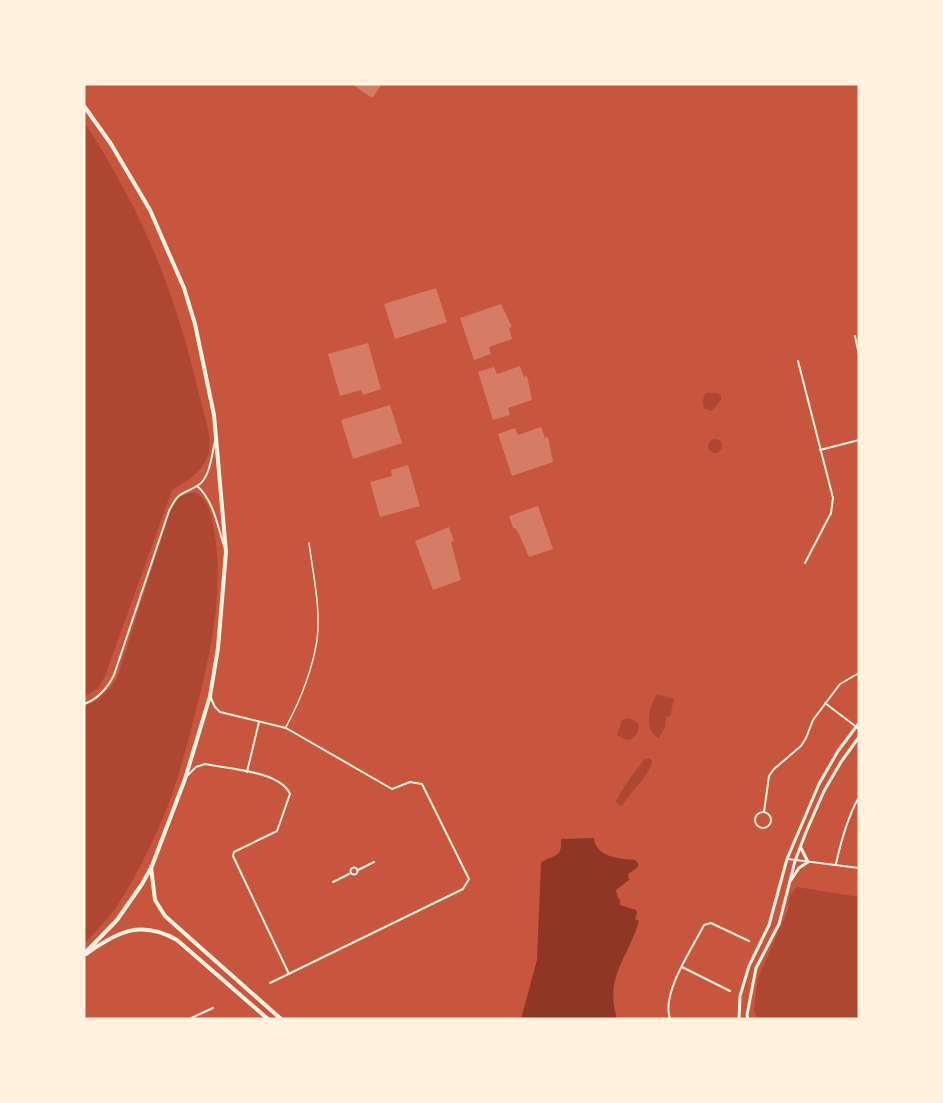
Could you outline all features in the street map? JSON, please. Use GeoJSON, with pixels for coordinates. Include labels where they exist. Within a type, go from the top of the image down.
{"type":"FeatureCollection","features":[{"type":"Feature","properties":{"kind":"main road"},"geometry":{"type":"LineString","coordinates":[[84,106],[111,144],[150,210],[184,288],[197,335],[214,415],[226,552],[218,648],[210,696],[185,778],[152,866],[128,906],[84,955]]}},
{"type":"Feature","properties":{"kind":"main road"},"geometry":{"type":"LineString","coordinates":[[152,866],[155,900],[165,916],[281,1019]]}},
{"type":"Feature","properties":{"kind":"main road"},"geometry":{"type":"LineString","coordinates":[[84,955],[124,931],[143,929],[166,934],[177,940],[224,979],[268,1019]]}},
{"type":"Feature","properties":{"kind":"street"},"geometry":{"type":"LineString","coordinates":[[855,336],[859,355]]}},
{"type":"Feature","properties":{"kind":"street"},"geometry":{"type":"LineString","coordinates":[[798,361],[833,498],[833,507],[827,522],[805,563]]}},
{"type":"Feature","properties":{"kind":"street"},"geometry":{"type":"LineString","coordinates":[[84,704],[103,692],[114,675],[172,504],[182,493],[197,486],[205,475],[216,438]]}},
{"type":"Feature","properties":{"kind":"street"},"geometry":{"type":"LineString","coordinates":[[820,450],[859,440]]}},
{"type":"Feature","properties":{"kind":"street"},"geometry":{"type":"LineString","coordinates":[[197,486],[206,496],[212,508],[226,552]]}},
{"type":"Feature","properties":{"kind":"street"},"geometry":{"type":"LineString","coordinates":[[764,812],[769,776],[801,746],[825,703],[840,684],[859,673]]}},
{"type":"Feature","properties":{"kind":"street"},"geometry":{"type":"LineString","coordinates":[[210,696],[220,712],[286,728],[392,789],[410,782],[422,784],[469,879],[463,889],[270,983]]}},
{"type":"Feature","properties":{"kind":"street"},"geometry":{"type":"LineString","coordinates":[[739,1019],[740,996],[749,966],[770,924],[787,859],[819,784],[858,726],[825,703]]}},
{"type":"Feature","properties":{"kind":"street"},"geometry":{"type":"LineString","coordinates":[[247,772],[260,722]]}},
{"type":"Feature","properties":{"kind":"street"},"geometry":{"type":"LineString","coordinates":[[748,1019],[756,968],[779,924],[795,861],[824,792],[859,737]]}},
{"type":"Feature","properties":{"kind":"street"},"geometry":{"type":"LineString","coordinates":[[185,778],[196,767],[205,764],[261,774],[287,787],[290,794],[277,831],[234,852],[233,856],[289,974]]}},
{"type":"Feature","properties":{"kind":"street"},"geometry":{"type":"LineString","coordinates":[[836,864],[841,841],[859,797]]}},
{"type":"Feature","properties":{"kind":"street"},"geometry":{"type":"LineString","coordinates":[[852,810],[859,811]]}},
{"type":"Feature","properties":{"kind":"street"},"geometry":{"type":"LineString","coordinates":[[764,812],[771,818],[770,824],[764,827],[759,826],[756,820],[759,813],[764,812]]}},
{"type":"Feature","properties":{"kind":"street"},"geometry":{"type":"LineString","coordinates":[[801,846],[808,862]]}},
{"type":"Feature","properties":{"kind":"street"},"geometry":{"type":"LineString","coordinates":[[787,859],[859,868]]}},
{"type":"Feature","properties":{"kind":"street"},"geometry":{"type":"LineString","coordinates":[[333,882],[351,873],[352,868],[357,870],[374,862]]}},
{"type":"Feature","properties":{"kind":"street"},"geometry":{"type":"LineString","coordinates":[[789,881],[799,868],[808,862]]}},
{"type":"Feature","properties":{"kind":"street"},"geometry":{"type":"LineString","coordinates":[[670,1019],[668,1000],[682,967],[707,923],[749,941]]}},
{"type":"Feature","properties":{"kind":"street"},"geometry":{"type":"LineString","coordinates":[[682,967],[730,992]]}},
{"type":"Feature","properties":{"kind":"street"},"geometry":{"type":"LineString","coordinates":[[189,1019],[213,1008]]}},
{"type":"Feature","properties":{"kind":"lane"},"geometry":{"type":"LineString","coordinates":[[286,728],[303,696],[317,638],[316,596],[309,543]]}},
{"type":"Feature","properties":{"kind":"shaded area"},"geometry":{"type":"Polygon","coordinates":[[[84,122],[123,187],[154,252],[190,356],[207,423],[210,445],[207,458],[199,470],[172,490],[105,676],[98,688],[84,697],[84,122]]]}},
{"type":"Feature","properties":{"kind":"shaded area"},"geometry":{"type":"Polygon","coordinates":[[[706,393],[718,393],[721,396],[721,400],[712,411],[705,409],[703,405],[706,393]]]}},
{"type":"Feature","properties":{"kind":"shaded area"},"geometry":{"type":"Polygon","coordinates":[[[712,439],[718,439],[722,446],[718,453],[712,453],[708,449],[708,443],[712,439]]]}},
{"type":"Feature","properties":{"kind":"shaded area"},"geometry":{"type":"Polygon","coordinates":[[[194,492],[203,499],[210,513],[217,553],[218,576],[211,646],[201,692],[177,779],[153,841],[117,906],[84,944],[84,707],[103,695],[117,678],[170,511],[180,496],[194,492]]]}},
{"type":"Feature","properties":{"kind":"shaded area"},"geometry":{"type":"Polygon","coordinates":[[[657,694],[674,699],[670,716],[666,717],[665,727],[659,738],[654,735],[649,724],[650,711],[657,694]]]}},
{"type":"Feature","properties":{"kind":"shaded area"},"geometry":{"type":"Polygon","coordinates":[[[628,718],[639,725],[637,734],[630,740],[617,735],[622,720],[628,718]]]}},
{"type":"Feature","properties":{"kind":"shaded area"},"geometry":{"type":"Polygon","coordinates":[[[645,759],[652,760],[648,771],[623,805],[619,806],[616,801],[622,790],[645,759]]]}},
{"type":"Feature","properties":{"kind":"shaded area"},"geometry":{"type":"Polygon","coordinates":[[[594,838],[595,844],[603,853],[616,858],[635,860],[638,863],[638,867],[628,874],[629,880],[616,890],[620,905],[636,910],[635,919],[639,921],[615,979],[613,991],[617,1019],[521,1019],[537,960],[541,863],[556,856],[560,850],[561,839],[594,838]]]}},
{"type":"Feature","properties":{"kind":"shaded area"},"geometry":{"type":"Polygon","coordinates":[[[797,887],[859,897],[859,1019],[757,1019],[754,1009],[758,978],[788,910],[789,897],[797,887]]]}},
{"type":"Feature","properties":{"kind":"building"},"geometry":{"type":"Polygon","coordinates":[[[352,84],[382,84],[372,98],[352,84]]]}},
{"type":"Feature","properties":{"kind":"building"},"geometry":{"type":"Polygon","coordinates":[[[436,288],[447,322],[395,339],[384,304],[436,288]]]}},
{"type":"Feature","properties":{"kind":"building"},"geometry":{"type":"Polygon","coordinates":[[[501,304],[512,327],[509,328],[512,339],[489,347],[491,354],[474,360],[460,318],[501,304]]]}},
{"type":"Feature","properties":{"kind":"building"},"geometry":{"type":"Polygon","coordinates":[[[368,343],[381,389],[363,395],[361,390],[340,396],[328,354],[368,343]]]}},
{"type":"Feature","properties":{"kind":"building"},"geometry":{"type":"Polygon","coordinates":[[[520,366],[524,377],[527,376],[532,400],[508,408],[510,415],[493,420],[478,372],[494,367],[497,374],[520,366]]]}},
{"type":"Feature","properties":{"kind":"building"},"geometry":{"type":"Polygon","coordinates":[[[390,405],[402,443],[353,459],[341,420],[390,405]]]}},
{"type":"Feature","properties":{"kind":"building"},"geometry":{"type":"Polygon","coordinates":[[[541,427],[545,438],[548,437],[553,462],[512,476],[498,434],[515,428],[518,435],[541,427]]]}},
{"type":"Feature","properties":{"kind":"building"},"geometry":{"type":"Polygon","coordinates":[[[408,465],[420,506],[380,517],[370,482],[392,476],[391,470],[408,465]]]}},
{"type":"Feature","properties":{"kind":"building"},"geometry":{"type":"Polygon","coordinates":[[[538,506],[553,549],[529,557],[509,516],[538,506]]]}},
{"type":"Feature","properties":{"kind":"building"},"geometry":{"type":"Polygon","coordinates":[[[449,527],[461,580],[433,590],[415,541],[449,527]]]}}]}
